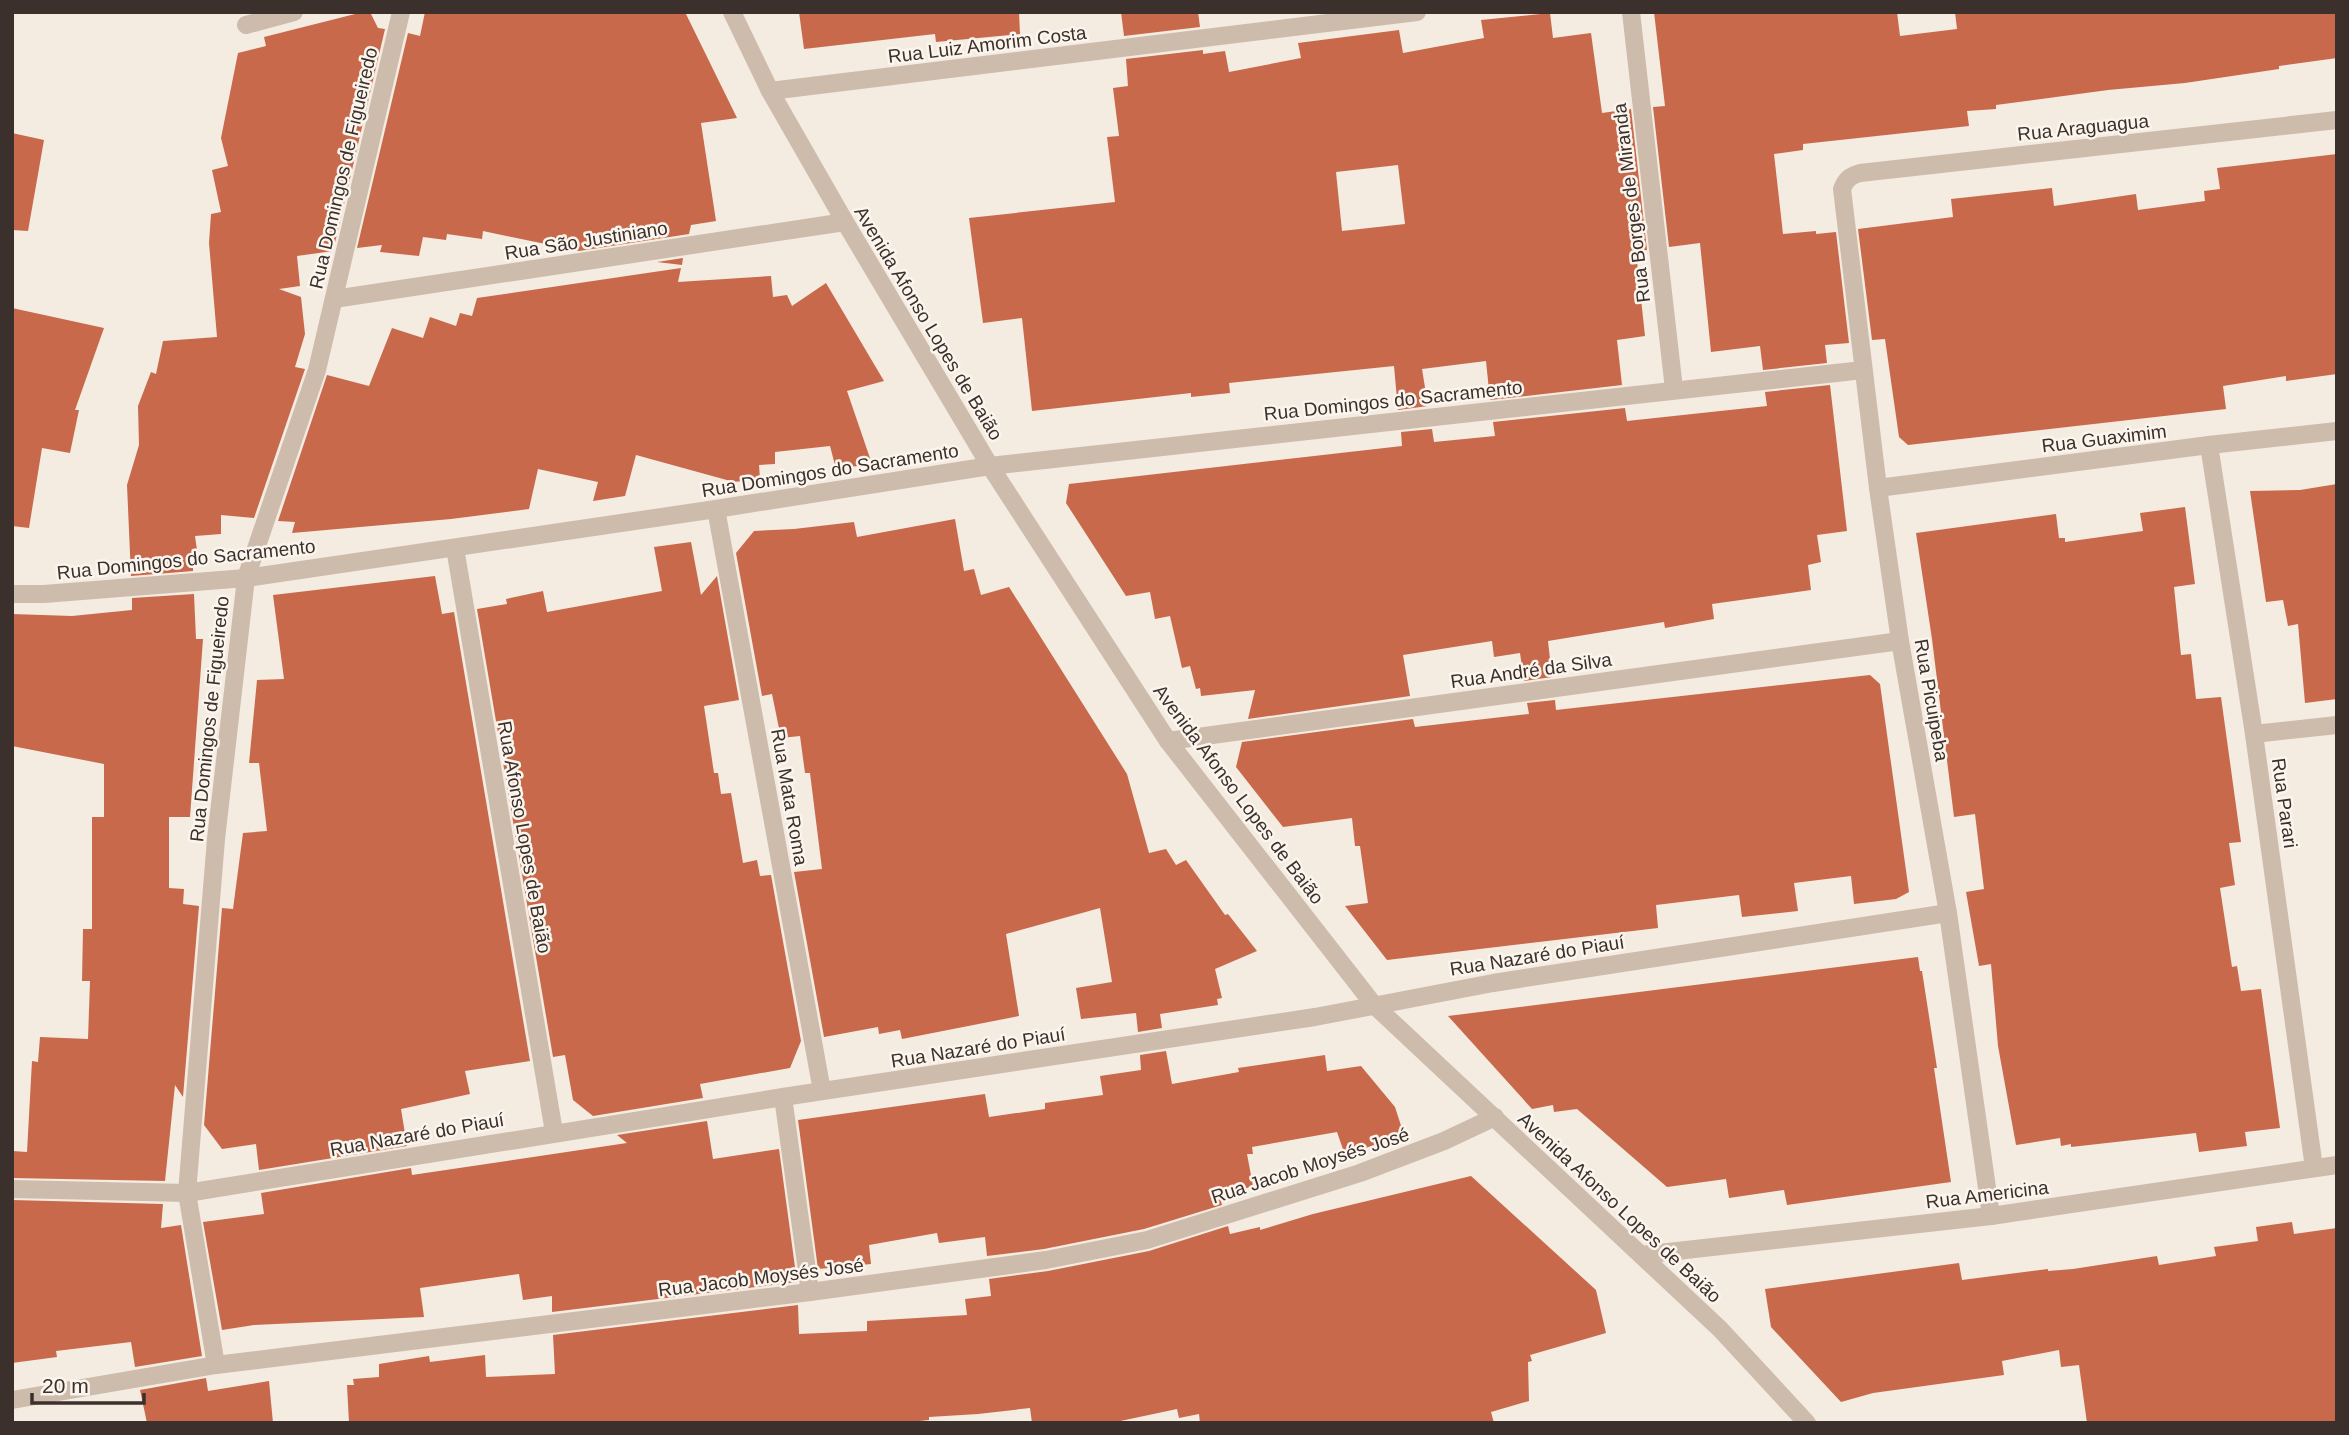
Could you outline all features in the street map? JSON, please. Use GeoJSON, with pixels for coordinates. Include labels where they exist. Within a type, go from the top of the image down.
{"type":"FeatureCollection","features":[{"type":"Feature","properties":{"kind":"street"},"geometry":{"type":"LineString","coordinates":[[246,25],[294,12]]}},
{"type":"Feature","properties":{"kind":"street","name":"Rua Domingos de Figueiredo"},"geometry":{"type":"LineString","coordinates":[[216,1365],[187,1193],[216,839],[246,578],[317,370],[401,12]]}},
{"type":"Feature","properties":{"kind":"street","name":"Avenida Afonso Lopes de Baião"},"geometry":{"type":"LineString","coordinates":[[732,12],[770,91],[990,466],[1168,741],[1374,1005],[1720,1329],[1807,1423]]}},
{"type":"Feature","properties":{"kind":"street","name":"Rua Luiz Amorim Costa"},"geometry":{"type":"LineString","coordinates":[[770,91],[1418,12]]}},
{"type":"Feature","properties":{"kind":"street","name":"Rua Borges de Miranda"},"geometry":{"type":"LineString","coordinates":[[1631,12],[1674,389]]}},
{"type":"Feature","properties":{"kind":"street","name":"Rua Araguagua"},"geometry":{"type":"LineString","coordinates":[[1842,189],[1851,176],[1860,173],[2337,120]]}},
{"type":"Feature","properties":{"kind":"street","name":"Rua Picuipeba"},"geometry":{"type":"LineString","coordinates":[[1842,189],[1878,488],[1900,641],[1948,913],[1991,1216]]}},
{"type":"Feature","properties":{"kind":"street","name":"Rua São Justiniano"},"geometry":{"type":"LineString","coordinates":[[334,299],[845,222]]}},
{"type":"Feature","properties":{"kind":"street","name":"Rua Domingos do Sacramento"},"geometry":{"type":"LineString","coordinates":[[12,594],[44,594],[246,578],[990,466],[1863,370]]}},
{"type":"Feature","properties":{"kind":"street","name":"Rua Guaximim"},"geometry":{"type":"LineString","coordinates":[[1878,488],[2337,431]]}},
{"type":"Feature","properties":{"kind":"street","name":"Rua Parari"},"geometry":{"type":"LineString","coordinates":[[2209,445],[2254,734],[2314,1168]]}},
{"type":"Feature","properties":{"kind":"street","name":"Rua Mata Roma"},"geometry":{"type":"LineString","coordinates":[[716,509],[822,1091]]}},
{"type":"Feature","properties":{"kind":"street","name":"Rua Afonso Lopes de Baião"},"geometry":{"type":"LineString","coordinates":[[455,548],[554,1132]]}},
{"type":"Feature","properties":{"kind":"street","name":"Rua André da Silva"},"geometry":{"type":"LineString","coordinates":[[1168,741],[1900,641]]}},
{"type":"Feature","properties":{"kind":"street"},"geometry":{"type":"LineString","coordinates":[[2254,734],[2337,725]]}},
{"type":"Feature","properties":{"kind":"street","name":"Rua Nazaré do Piauí"},"geometry":{"type":"LineString","coordinates":[[12,1189],[187,1193],[554,1132],[1315,1017],[1493,983],[1948,913]]}},
{"type":"Feature","properties":{"kind":"street"},"geometry":{"type":"LineString","coordinates":[[783,1097],[810,1292]]}},
{"type":"Feature","properties":{"kind":"street","name":"Rua Jacob Moysés José"},"geometry":{"type":"LineString","coordinates":[[12,1400],[216,1365],[810,1292],[1046,1260],[1147,1240],[1360,1173],[1444,1142],[1495,1117]]}},
{"type":"Feature","properties":{"kind":"street","name":"Rua Americina"},"geometry":{"type":"LineString","coordinates":[[1641,1255],[1991,1216],[2337,1165]]}},
{"type":"Feature","properties":{"kind":"building"},"geometry":{"type":"Polygon","coordinates":[[[370,12],[378,28],[385,29],[333,251],[297,256],[300,286],[279,289],[301,297],[305,334],[295,367],[305,369],[254,518],[221,515],[221,534],[195,536],[197,550],[193,550],[193,571],[131,576],[127,485],[139,445],[138,406],[151,372],[156,374],[163,341],[217,337],[209,243],[211,214],[221,212],[212,170],[228,166],[221,138],[238,53],[266,46],[264,37],[370,12]]]}},
{"type":"Feature","properties":{"kind":"building"},"geometry":{"type":"Polygon","coordinates":[[[425,12],[685,12],[737,118],[701,123],[716,221],[691,225],[689,234],[579,251],[483,231],[482,239],[447,234],[446,240],[423,237],[419,256],[380,252],[382,245],[357,248],[408,33],[420,36],[425,12]]]}},
{"type":"Feature","properties":{"kind":"building"},"geometry":{"type":"Polygon","coordinates":[[[799,12],[1019,12],[1020,34],[936,42],[935,34],[804,49],[799,12]]]}},
{"type":"Feature","properties":{"kind":"building"},"geometry":{"type":"Polygon","coordinates":[[[1121,12],[1198,12],[1200,27],[1124,36],[1121,12]]]}},
{"type":"Feature","properties":{"kind":"building"},"geometry":{"type":"Polygon","coordinates":[[[1654,12],[1897,12],[1900,36],[1957,29],[1955,12],[2337,12],[2337,58],[2185,83],[1996,105],[1996,109],[1967,111],[1969,126],[1803,144],[1803,150],[1774,154],[1783,234],[1836,232],[1849,343],[1825,345],[1827,363],[1763,370],[1760,346],[1711,352],[1700,243],[1669,247],[1653,107],[1665,106],[1654,12]]]}},
{"type":"Feature","properties":{"kind":"building"},"geometry":{"type":"Polygon","coordinates":[[[1550,13],[1553,38],[1591,33],[1602,113],[1631,109],[1647,250],[1636,252],[1645,336],[1617,340],[1622,385],[1490,400],[1486,361],[1422,369],[1428,406],[1398,410],[1394,366],[1229,383],[1230,393],[1191,397],[1191,393],[1032,411],[1022,318],[983,323],[969,218],[1115,202],[1107,137],[1119,136],[1113,88],[1128,86],[1126,59],[1203,50],[1203,54],[1225,51],[1229,72],[1301,58],[1298,43],[1399,30],[1403,53],[1484,38],[1481,20],[1550,13]],[[1398,165],[1336,172],[1342,231],[1405,224],[1398,165]]]}},
{"type":"Feature","properties":{"kind":"building"},"geometry":{"type":"Polygon","coordinates":[[[12,133],[44,140],[28,231],[12,230],[12,133]]]}},
{"type":"Feature","properties":{"kind":"building"},"geometry":{"type":"Polygon","coordinates":[[[2337,154],[2337,374],[2286,381],[2286,376],[2223,386],[2226,409],[1908,445],[1899,437],[1885,339],[1872,340],[1858,229],[1953,217],[1951,199],[2052,188],[2054,206],[2136,194],[2138,210],[2205,201],[2204,191],[2220,189],[2217,168],[2337,154]]]}},
{"type":"Feature","properties":{"kind":"building"},"geometry":{"type":"Polygon","coordinates":[[[683,258],[682,265],[657,262],[683,258]]]}},
{"type":"Feature","properties":{"kind":"building"},"geometry":{"type":"Polygon","coordinates":[[[681,268],[678,282],[771,276],[773,297],[787,295],[792,306],[826,283],[884,381],[847,391],[872,464],[836,469],[830,446],[775,452],[775,464],[759,465],[760,479],[734,482],[636,455],[625,496],[593,501],[598,482],[538,469],[529,509],[292,533],[295,522],[278,521],[327,375],[369,386],[392,328],[423,338],[430,317],[456,326],[460,313],[472,316],[477,298],[681,268]]]}},
{"type":"Feature","properties":{"kind":"building"},"geometry":{"type":"Polygon","coordinates":[[[12,308],[104,328],[75,410],[79,410],[70,453],[42,448],[29,528],[12,526],[12,308]]]}},
{"type":"Feature","properties":{"kind":"building"},"geometry":{"type":"Polygon","coordinates":[[[1830,385],[1847,531],[1817,535],[1821,562],[1808,565],[1811,590],[1712,604],[1714,619],[1665,628],[1664,622],[1548,641],[1552,677],[1524,681],[1520,653],[1494,657],[1492,641],[1403,655],[1410,696],[1248,719],[1255,690],[1201,696],[1200,688],[1196,689],[1190,666],[1182,668],[1170,616],[1155,619],[1150,592],[1126,596],[1066,503],[1069,484],[1402,446],[1401,432],[1432,429],[1434,442],[1495,436],[1493,422],[1625,408],[1627,421],[1767,406],[1765,392],[1830,385]]]}},
{"type":"Feature","properties":{"kind":"building"},"geometry":{"type":"Polygon","coordinates":[[[2337,484],[2337,699],[2305,703],[2298,624],[2288,626],[2283,600],[2266,602],[2250,491],[2300,490],[2337,484]]]}},
{"type":"Feature","properties":{"kind":"building"},"geometry":{"type":"Polygon","coordinates":[[[2185,507],[2195,584],[2174,587],[2181,655],[2191,654],[2196,699],[2221,697],[2241,842],[2229,843],[2235,885],[2220,888],[2232,967],[2237,966],[2241,991],[2261,989],[2280,1128],[2245,1132],[2247,1146],[2199,1152],[2196,1133],[2071,1147],[2071,1144],[2061,1146],[2060,1138],[2016,1145],[1998,1046],[1991,964],[1979,966],[1966,892],[1984,889],[1975,814],[1954,817],[1916,533],[2056,514],[2059,538],[2065,538],[2065,542],[2143,531],[2140,513],[2185,507]]]}},
{"type":"Feature","properties":{"kind":"building"},"geometry":{"type":"Polygon","coordinates":[[[955,519],[964,571],[974,569],[981,595],[1009,587],[1127,774],[1149,853],[1166,849],[1176,865],[1186,860],[1225,915],[1228,914],[1257,951],[1215,969],[1222,998],[1217,999],[1218,1005],[1160,1014],[1162,1028],[1138,1032],[1136,1013],[1081,1019],[1076,988],[1112,982],[1100,908],[1006,934],[1019,1016],[902,1039],[900,1030],[879,1034],[878,1027],[824,1037],[794,872],[822,869],[810,773],[805,773],[800,736],[781,738],[772,694],[762,696],[736,553],[754,531],[854,522],[857,537],[955,519]]]}},
{"type":"Feature","properties":{"kind":"building"},"geometry":{"type":"Polygon","coordinates":[[[691,542],[701,595],[717,576],[739,700],[704,706],[714,773],[718,773],[721,794],[731,793],[743,863],[757,860],[760,876],[771,875],[801,1041],[790,1068],[700,1084],[703,1098],[593,1116],[573,1100],[565,1055],[553,1057],[477,609],[507,604],[506,599],[543,591],[547,612],[662,591],[654,547],[691,542]]]}},
{"type":"Feature","properties":{"kind":"building"},"geometry":{"type":"Polygon","coordinates":[[[435,576],[442,614],[454,612],[530,1061],[465,1071],[470,1094],[401,1109],[407,1146],[259,1170],[256,1144],[222,1149],[204,1125],[222,908],[233,909],[243,833],[267,831],[259,763],[249,763],[257,680],[284,679],[273,595],[435,576]]]}},
{"type":"Feature","properties":{"kind":"building"},"geometry":{"type":"Polygon","coordinates":[[[194,594],[196,639],[203,639],[190,817],[169,817],[169,888],[184,889],[183,904],[199,906],[183,1097],[175,1085],[165,1181],[12,1178],[12,1151],[27,1152],[32,1061],[38,1062],[40,1037],[88,1039],[90,981],[82,981],[83,929],[92,929],[92,817],[104,817],[104,764],[12,746],[12,614],[72,616],[132,610],[132,598],[194,594]]]}},
{"type":"Feature","properties":{"kind":"building"},"geometry":{"type":"Polygon","coordinates":[[[1870,675],[1880,684],[1909,892],[1896,899],[1854,904],[1851,876],[1794,883],[1798,911],[1742,917],[1739,895],[1656,905],[1658,928],[1387,960],[1345,906],[1368,903],[1360,846],[1355,846],[1352,818],[1283,827],[1236,767],[1242,742],[1413,719],[1415,727],[1529,714],[1527,703],[1555,700],[1556,710],[1870,675]]]}},
{"type":"Feature","properties":{"kind":"building"},"geometry":{"type":"Polygon","coordinates":[[[1918,957],[1937,1068],[1934,1068],[1951,1182],[1787,1205],[1784,1190],[1729,1198],[1726,1179],[1667,1187],[1577,1109],[1554,1112],[1553,1105],[1532,1109],[1448,1016],[1918,957]]]}},
{"type":"Feature","properties":{"kind":"building"},"geometry":{"type":"Polygon","coordinates":[[[1166,1051],[1172,1084],[1239,1072],[1238,1068],[1325,1055],[1327,1071],[1361,1066],[1395,1107],[1404,1135],[1345,1155],[1337,1132],[1252,1147],[1253,1154],[1247,1154],[1253,1186],[1220,1197],[1222,1205],[1144,1229],[1044,1249],[987,1256],[985,1237],[939,1243],[937,1233],[869,1245],[871,1264],[818,1269],[798,1120],[985,1094],[989,1117],[1045,1109],[1045,1103],[1103,1095],[1100,1076],[1141,1070],[1140,1055],[1166,1051]]]}},
{"type":"Feature","properties":{"kind":"building"},"geometry":{"type":"Polygon","coordinates":[[[707,1121],[713,1159],[779,1149],[797,1282],[552,1312],[552,1296],[523,1300],[519,1274],[420,1288],[424,1317],[254,1325],[222,1330],[203,1222],[264,1214],[261,1193],[411,1168],[412,1175],[627,1143],[617,1135],[707,1121]]]}},
{"type":"Feature","properties":{"kind":"building"},"geometry":{"type":"Polygon","coordinates":[[[1471,1176],[1596,1290],[1606,1333],[1530,1355],[1532,1361],[1528,1362],[1529,1401],[1491,1412],[1494,1423],[1200,1423],[1199,1414],[1179,1418],[1177,1409],[1111,1423],[1032,1423],[1030,1408],[929,1417],[929,1420],[900,1423],[349,1423],[347,1385],[354,1385],[353,1379],[379,1377],[379,1364],[429,1356],[430,1362],[485,1355],[486,1377],[555,1374],[553,1335],[798,1305],[799,1334],[867,1331],[867,1321],[967,1315],[965,1299],[991,1296],[989,1279],[1048,1271],[1149,1251],[1228,1226],[1230,1234],[1260,1227],[1260,1230],[1313,1214],[1471,1176]]]}},
{"type":"Feature","properties":{"kind":"building"},"geometry":{"type":"Polygon","coordinates":[[[12,1200],[163,1204],[161,1228],[181,1225],[202,1356],[135,1367],[131,1342],[56,1351],[57,1357],[12,1363],[12,1200]]]}},
{"type":"Feature","properties":{"kind":"building"},"geometry":{"type":"Polygon","coordinates":[[[2292,1222],[2294,1234],[2337,1228],[2337,1423],[2087,1423],[2079,1365],[2061,1367],[2059,1350],[2002,1361],[2004,1375],[1873,1393],[1841,1402],[1771,1327],[1765,1289],[1959,1263],[1962,1280],[2048,1269],[2073,1269],[2157,1256],[2159,1265],[2216,1256],[2214,1247],[2258,1241],[2256,1227],[2292,1222]]]}},
{"type":"Feature","properties":{"kind":"building"},"geometry":{"type":"Polygon","coordinates":[[[206,1378],[208,1391],[269,1381],[273,1423],[147,1423],[140,1390],[206,1378]]]}}]}
